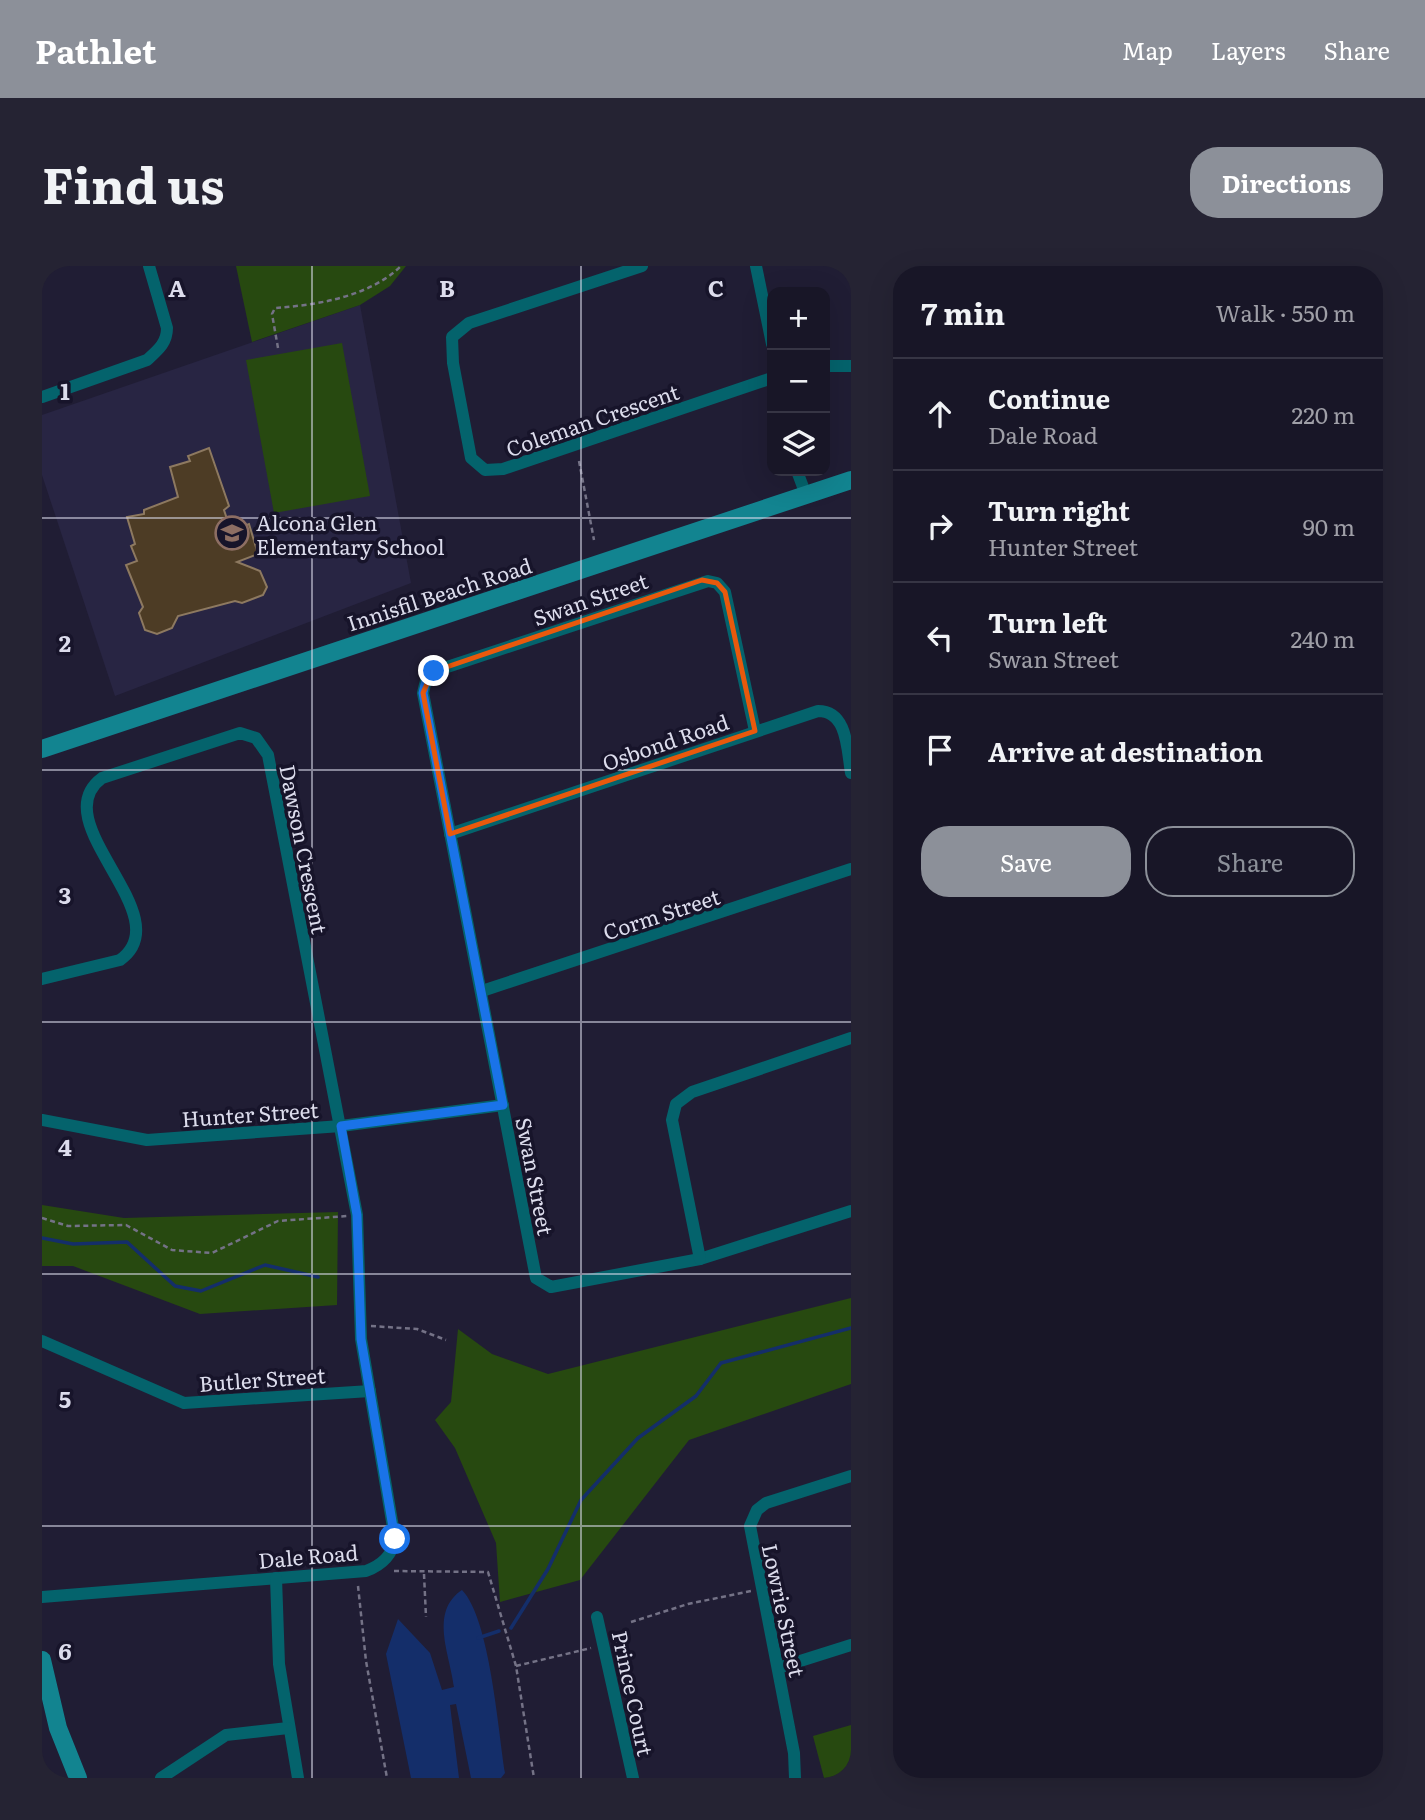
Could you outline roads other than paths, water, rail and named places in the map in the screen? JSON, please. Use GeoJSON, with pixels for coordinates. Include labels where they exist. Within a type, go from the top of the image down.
{"type":"FeatureCollection","features":[{"type":"Feature","properties":{"kind":"main road","name":"Innisfil Beach Road"},"geometry":{"type":"LineString","coordinates":[[42,749],[851,480]]}},
{"type":"Feature","properties":{"kind":"main road"},"geometry":{"type":"LineString","coordinates":[[42,1660],[58,1728],[78,1778]]}},
{"type":"Feature","properties":{"kind":"street"},"geometry":{"type":"LineString","coordinates":[[42,397],[147,360],[161,348],[167,338],[167,328],[149,266]]}},
{"type":"Feature","properties":{"kind":"street","name":"Coleman Crescent"},"geometry":{"type":"LineString","coordinates":[[642,266],[469,323],[452,337],[453,363],[471,458],[485,470],[503,470],[767,380]]}},
{"type":"Feature","properties":{"kind":"street"},"geometry":{"type":"LineString","coordinates":[[756,266],[767,320]]}},
{"type":"Feature","properties":{"kind":"street"},"geometry":{"type":"LineString","coordinates":[[830,366],[851,366]]}},
{"type":"Feature","properties":{"kind":"street"},"geometry":{"type":"LineString","coordinates":[[799,476],[806,495]]}},
{"type":"Feature","properties":{"kind":"street","name":"Swan Street"},"geometry":{"type":"LineString","coordinates":[[755,730],[725,592],[717,583],[702,580],[432,671],[427,676],[423,693],[536,1278],[551,1287],[700,1259],[851,1211]]}},
{"type":"Feature","properties":{"kind":"street","name":"Osbond Road"},"geometry":{"type":"LineString","coordinates":[[450,834],[817,711],[829,712],[842,725],[851,773]]}},
{"type":"Feature","properties":{"kind":"street","name":"Dawson Crescent"},"geometry":{"type":"LineString","coordinates":[[42,979],[120,960],[130,953],[135,942],[135,918],[100,858],[83,811],[83,799],[90,785],[102,778],[240,733],[256,738],[268,755],[341,1126]]}},
{"type":"Feature","properties":{"kind":"street","name":"Corm Street"},"geometry":{"type":"LineString","coordinates":[[482,991],[851,869]]}},
{"type":"Feature","properties":{"kind":"street"},"geometry":{"type":"LineString","coordinates":[[700,1259],[672,1120],[676,1104],[692,1092],[851,1038]]}},
{"type":"Feature","properties":{"kind":"street","name":"Hunter Street"},"geometry":{"type":"LineString","coordinates":[[42,1120],[147,1140],[341,1126],[503,1105]]}},
{"type":"Feature","properties":{"kind":"street","name":"Dale Road"},"geometry":{"type":"LineString","coordinates":[[42,1597],[366,1571],[379,1566],[394,1548],[393,1519],[361,1325],[357,1215],[341,1126]]}},
{"type":"Feature","properties":{"kind":"street","name":"Butler Street"},"geometry":{"type":"LineString","coordinates":[[42,1341],[184,1403],[370,1391]]}},
{"type":"Feature","properties":{"kind":"street","name":"Lowrie Street"},"geometry":{"type":"LineString","coordinates":[[794,1778],[794,1753],[749,1531],[757,1510],[771,1501],[851,1476]]}},
{"type":"Feature","properties":{"kind":"street"},"geometry":{"type":"LineString","coordinates":[[276,1578],[279,1664],[298,1778]]}},
{"type":"Feature","properties":{"kind":"street","name":"Prince Court"},"geometry":{"type":"LineString","coordinates":[[597,1617],[632,1778]]}},
{"type":"Feature","properties":{"kind":"street"},"geometry":{"type":"LineString","coordinates":[[778,1668],[851,1645]]}},
{"type":"Feature","properties":{"kind":"street"},"geometry":{"type":"LineString","coordinates":[[161,1778],[226,1735],[288,1728]]}},
{"type":"Feature","properties":{"kind":"water"},"geometry":{"type":"Polygon","coordinates":[[[462,1590],[472,1604],[486,1649],[505,1773],[501,1778],[471,1778],[456,1704],[450,1705],[459,1778],[411,1778],[386,1654],[398,1619],[430,1653],[442,1690],[454,1687],[444,1622],[452,1599],[462,1590]]]}},
{"type":"Feature","properties":{"kind":"waterway"},"geometry":{"type":"LineString","coordinates":[[42,1238],[73,1244],[127,1242],[175,1286],[201,1291],[265,1265],[318,1277]]}},
{"type":"Feature","properties":{"kind":"waterway"},"geometry":{"type":"LineString","coordinates":[[511,1628],[548,1569],[581,1500],[638,1438],[696,1396],[721,1363],[851,1328]]}},
{"type":"Feature","properties":{"kind":"waterway"},"geometry":{"type":"LineString","coordinates":[[478,1638],[499,1631]]}},
{"type":"Feature","properties":{"kind":"place","name":"Alcona Glen Elementary School"},"geometry":{"type":"Point","coordinates":[232,533]}}]}
